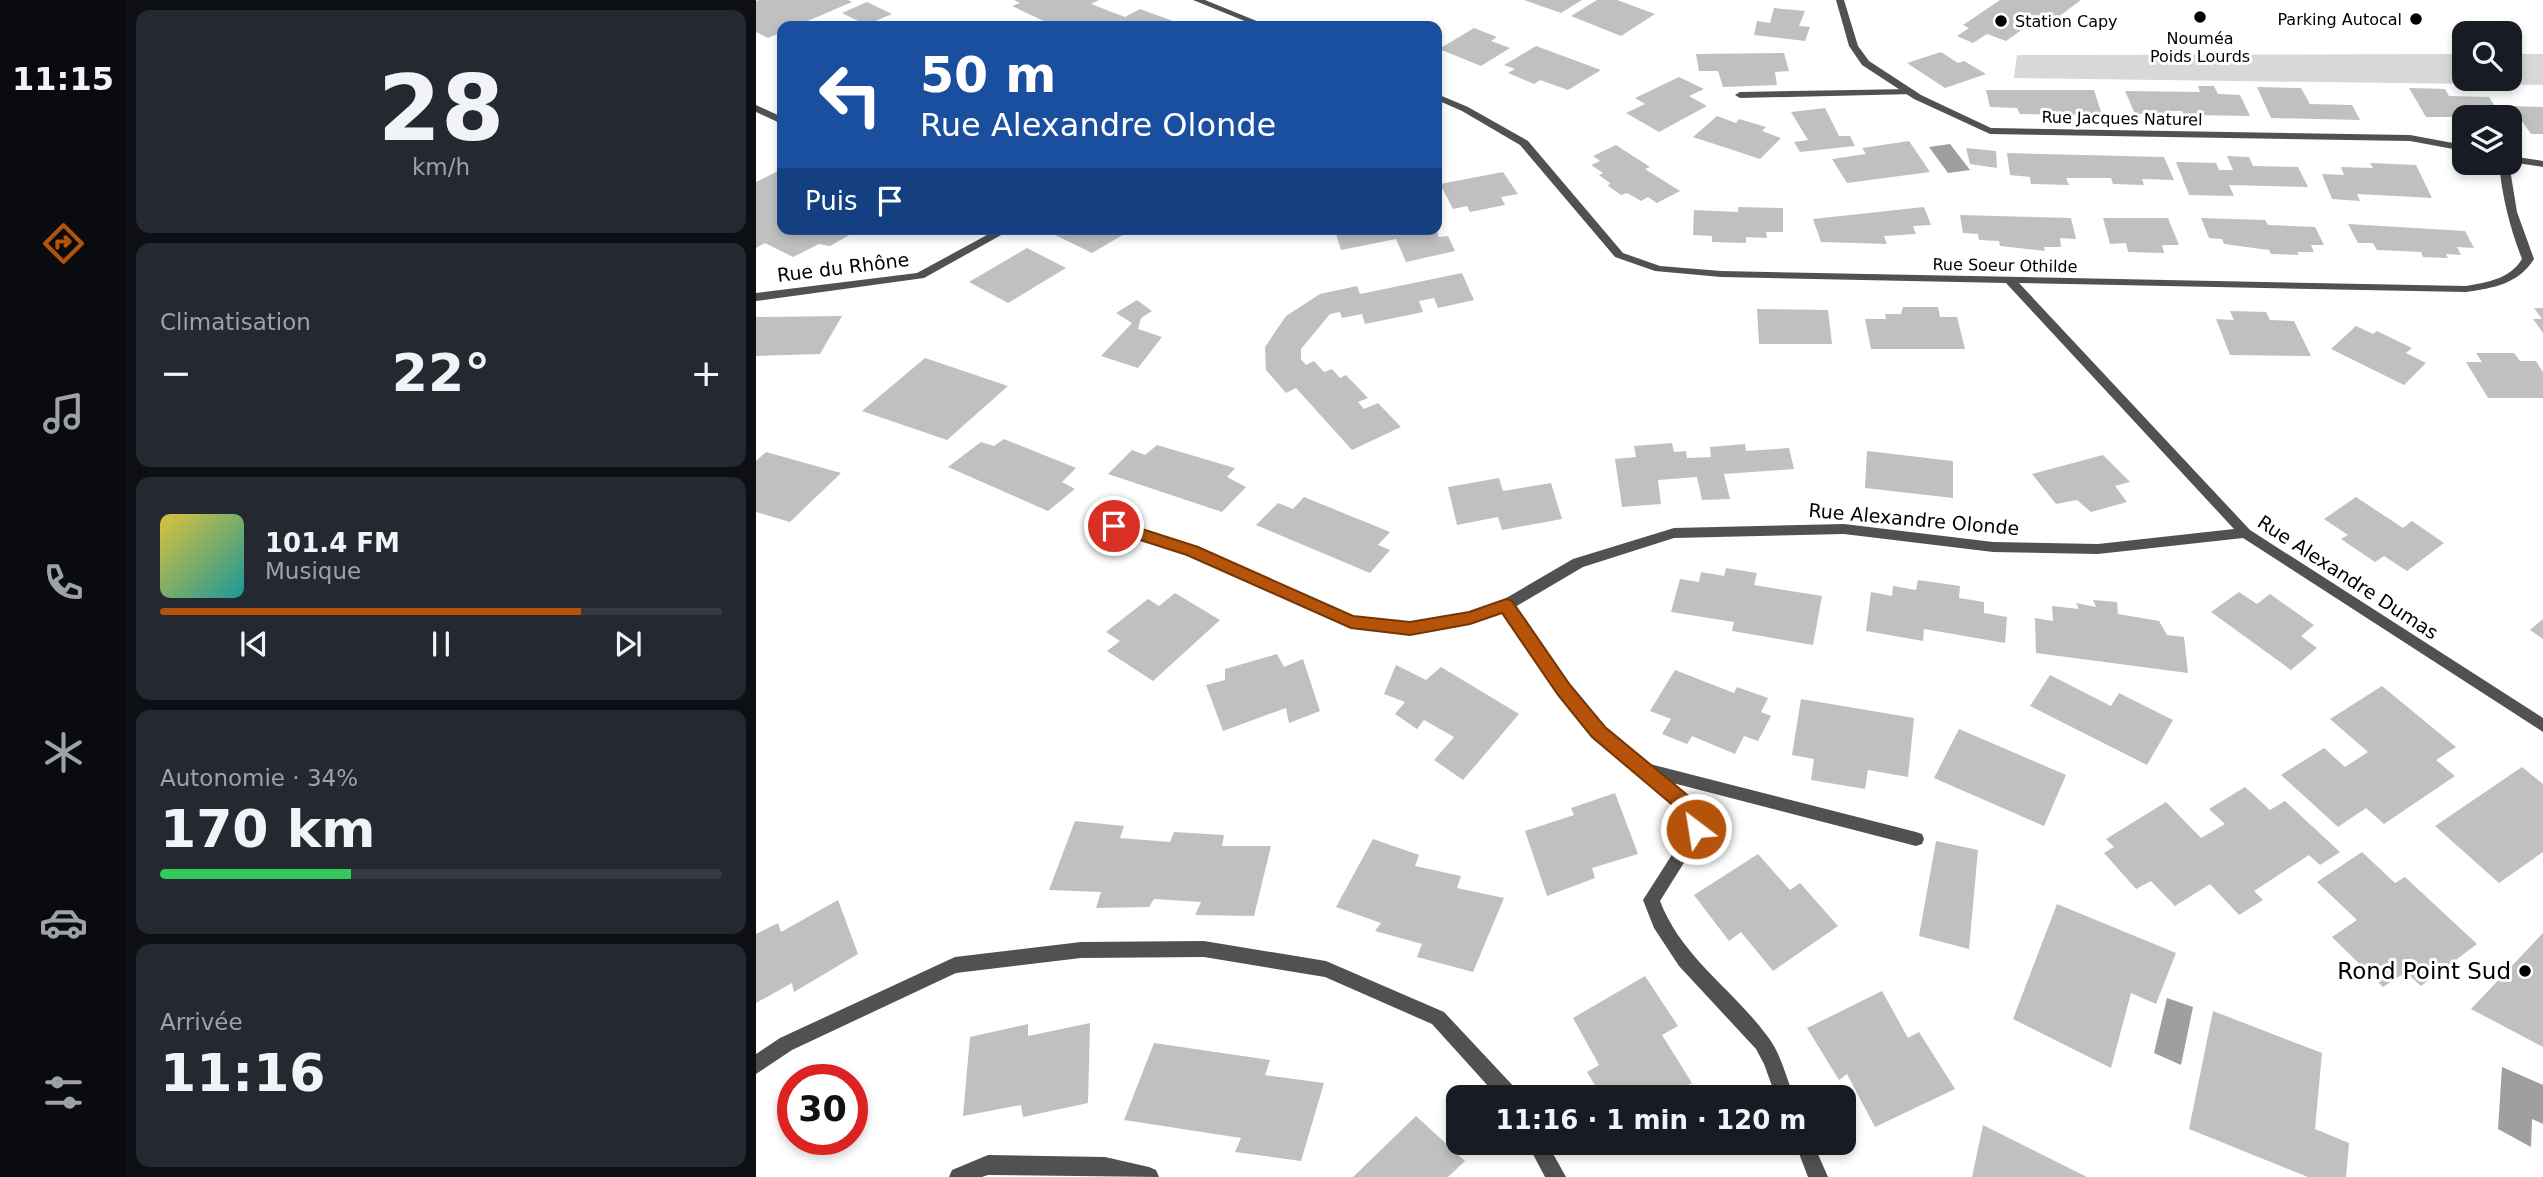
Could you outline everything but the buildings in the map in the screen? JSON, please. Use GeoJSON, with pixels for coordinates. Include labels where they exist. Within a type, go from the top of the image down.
{"type":"FeatureCollection","features":[{"type":"Feature","properties":{"kind":"street"},"geometry":{"type":"LineString","coordinates":[[1197,0],[1251,21]]}},
{"type":"Feature","properties":{"kind":"street","name":"Rue Jacques Naturel"},"geometry":{"type":"LineString","coordinates":[[1840,0],[1857,52],[1911,92],[1962,120],[1990,131],[2410,138],[2452,146]]}},
{"type":"Feature","properties":{"kind":"street"},"geometry":{"type":"LineString","coordinates":[[1740,95],[1911,92]]}},
{"type":"Feature","properties":{"kind":"street","name":"Rue Soeur Othilde"},"geometry":{"type":"LineString","coordinates":[[1442,99],[1465,109],[1524,143],[1614,251],[1658,269],[1721,274],[2466,289],[2498,284],[2522,272],[2528,259],[2514,225],[2505,175]]}},
{"type":"Feature","properties":{"kind":"street"},"geometry":{"type":"LineString","coordinates":[[756,108],[777,118]]}},
{"type":"Feature","properties":{"kind":"street"},"geometry":{"type":"LineString","coordinates":[[2522,161],[2543,164]]}},
{"type":"Feature","properties":{"kind":"street","name":"Rue du Rhône"},"geometry":{"type":"LineString","coordinates":[[756,297],[920,276],[993,235]]}},
{"type":"Feature","properties":{"kind":"street","name":"Rue Alexandre Dumas"},"geometry":{"type":"LineString","coordinates":[[2010,281],[2245,533],[2543,726]]}},
{"type":"Feature","properties":{"kind":"street","name":"Rue Alexandre Olonde"},"geometry":{"type":"LineString","coordinates":[[1114,526],[1192,551],[1351,622],[1410,629],[1470,618],[1506,605],[1578,563],[1674,533],[1844,529],[1993,547],[2098,549],[2245,533]]}},
{"type":"Feature","properties":{"kind":"street"},"geometry":{"type":"LineString","coordinates":[[1506,605],[1564,690],[1598,732],[1690,809],[1696,829],[1651,900],[1659,927],[1680,955],[1763,1044],[1780,1085]]}},
{"type":"Feature","properties":{"kind":"street"},"geometry":{"type":"LineString","coordinates":[[1639,768],[1916,839]]}},
{"type":"Feature","properties":{"kind":"street"},"geometry":{"type":"LineString","coordinates":[[756,1065],[786,1044],[955,965],[1081,950],[1204,949],[1326,969],[1438,1018],[1499,1085]]}},
{"type":"Feature","properties":{"kind":"street"},"geometry":{"type":"LineString","coordinates":[[1543,1155],[1556,1177]]}},
{"type":"Feature","properties":{"kind":"street"},"geometry":{"type":"LineString","coordinates":[[1809,1155],[1818,1177]]}},
{"type":"Feature","properties":{"kind":"street"},"geometry":{"type":"LineString","coordinates":[[959,1177],[988,1165],[1105,1167],[1149,1177]]}},
{"type":"Feature","properties":{"kind":"shaded area"},"geometry":{"type":"Polygon","coordinates":[[[2452,54],[2452,84],[2014,78],[2017,55],[2452,54]]]}},
{"type":"Feature","properties":{"kind":"shaded area"},"geometry":{"type":"Polygon","coordinates":[[[2522,54],[2543,54],[2543,85],[2522,85],[2522,54]]]}},
{"type":"Feature","properties":{"kind":"shaded area"},"geometry":{"type":"Polygon","coordinates":[[[1950,144],[1970,170],[1948,173],[1929,147],[1950,144]]]}},
{"type":"Feature","properties":{"kind":"shaded area"},"geometry":{"type":"Polygon","coordinates":[[[2167,998],[2193,1007],[2181,1065],[2154,1053],[2167,998]]]}},
{"type":"Feature","properties":{"kind":"shaded area"},"geometry":{"type":"Polygon","coordinates":[[[2502,1067],[2543,1085],[2543,1124],[2532,1119],[2531,1147],[2498,1129],[2502,1067]]]}},
{"type":"Feature","properties":{"kind":"place","name":"Nouméa Poids Lourds"},"geometry":{"type":"Point","coordinates":[2200,17]}},
{"type":"Feature","properties":{"kind":"place","name":"Parking Autocal"},"geometry":{"type":"Point","coordinates":[2416,19]}},
{"type":"Feature","properties":{"kind":"place","name":"Station Capy"},"geometry":{"type":"Point","coordinates":[2001,21]}},
{"type":"Feature","properties":{"kind":"place","name":"Rond Point Sud"},"geometry":{"type":"Point","coordinates":[2525,971]}},
{"type":"Feature","properties":{"kind":"route"},"geometry":{"type":"LineString","coordinates":[[1114,526],[1192,551],[1351,622],[1410,629],[1470,618],[1506,605],[1564,690],[1598,732],[1690,809],[1696,829]]}}]}
